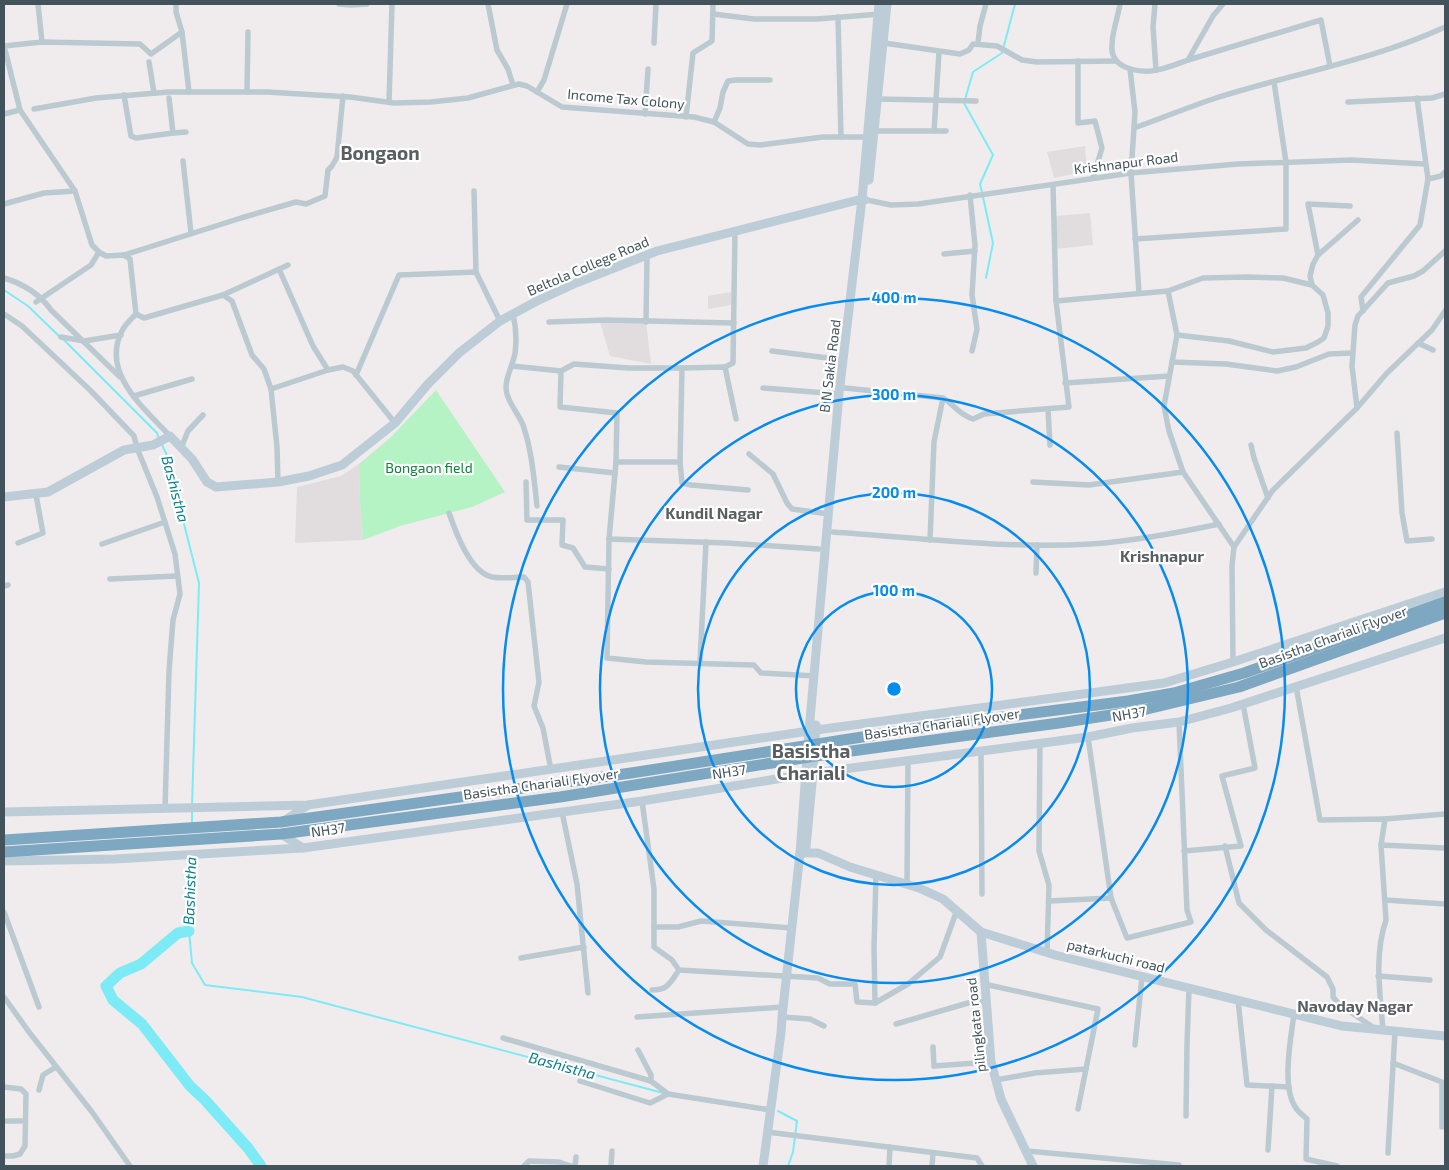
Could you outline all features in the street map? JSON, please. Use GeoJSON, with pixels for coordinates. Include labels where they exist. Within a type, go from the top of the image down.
{"type":"FeatureCollection","features":[{"type":"Feature","properties":{"kind":"highway","name":"Basistha Chariali Flyover"},"geometry":{"type":"LineString","coordinates":[[343,820],[939,725],[1160,696],[1244,673],[1445,602]]}},
{"type":"Feature","properties":{"kind":"highway","name":"Basistha Chariali Flyover"},"geometry":{"type":"LineString","coordinates":[[281,828],[560,797],[850,751],[1143,710],[1239,687],[1445,612]]}},
{"type":"Feature","properties":{"kind":"highway"},"geometry":{"type":"LineString","coordinates":[[4,852],[172,834],[218,826],[281,828]]}},
{"type":"Feature","properties":{"kind":"highway"},"geometry":{"type":"LineString","coordinates":[[4,840],[172,834],[218,839],[281,828]]}},
{"type":"Feature","properties":{"kind":"street"},"geometry":{"type":"LineString","coordinates":[[38,4],[42,42]]}},
{"type":"Feature","properties":{"kind":"street"},"geometry":{"type":"LineString","coordinates":[[176,4],[176,12],[182,32],[189,92]]}},
{"type":"Feature","properties":{"kind":"street"},"geometry":{"type":"LineString","coordinates":[[339,4],[367,4]]}},
{"type":"Feature","properties":{"kind":"street"},"geometry":{"type":"LineString","coordinates":[[389,102],[392,4]]}},
{"type":"Feature","properties":{"kind":"street"},"geometry":{"type":"LineString","coordinates":[[34,110],[96,98],[189,92],[344,96],[389,102],[431,102],[468,98],[513,85],[508,69],[497,50],[488,4]]}},
{"type":"Feature","properties":{"kind":"street"},"geometry":{"type":"LineString","coordinates":[[537,92],[544,80],[567,4]]}},
{"type":"Feature","properties":{"kind":"street"},"geometry":{"type":"LineString","coordinates":[[654,43],[656,4]]}},
{"type":"Feature","properties":{"kind":"street"},"geometry":{"type":"LineString","coordinates":[[686,117],[693,53],[712,41],[713,4]]}},
{"type":"Feature","properties":{"kind":"street","name":"B N Sakia Road"},"geometry":{"type":"LineString","coordinates":[[872,135],[884,43],[882,14],[879,4]]}},
{"type":"Feature","properties":{"kind":"street","name":"B N Sakia Road"},"geometry":{"type":"LineString","coordinates":[[812,731],[829,514],[872,135],[882,14],[886,4]]}},
{"type":"Feature","properties":{"kind":"street"},"geometry":{"type":"LineString","coordinates":[[978,43],[986,4]]}},
{"type":"Feature","properties":{"kind":"street"},"geometry":{"type":"LineString","coordinates":[[1116,61],[1111,46],[1120,4]]}},
{"type":"Feature","properties":{"kind":"street"},"geometry":{"type":"LineString","coordinates":[[1155,4],[1153,27],[1156,70]]}},
{"type":"Feature","properties":{"kind":"street"},"geometry":{"type":"LineString","coordinates":[[1188,60],[1213,16],[1223,4]]}},
{"type":"Feature","properties":{"kind":"street"},"geometry":{"type":"LineString","coordinates":[[712,14],[754,19],[882,14]]}},
{"type":"Feature","properties":{"kind":"street"},"geometry":{"type":"LineString","coordinates":[[838,17],[841,137]]}},
{"type":"Feature","properties":{"kind":"street"},"geometry":{"type":"LineString","coordinates":[[884,43],[960,54],[969,50],[973,44],[978,43],[1003,48],[1022,60],[1055,63],[1116,61],[1130,69],[1156,70],[1321,20],[1330,66]]}},
{"type":"Feature","properties":{"kind":"street"},"geometry":{"type":"LineString","coordinates":[[1134,128],[1213,99],[1421,38],[1445,26]]}},
{"type":"Feature","properties":{"kind":"street"},"geometry":{"type":"LineString","coordinates":[[182,32],[151,54],[140,44],[42,42],[4,46],[6,61],[20,110],[75,191],[92,245],[106,256],[124,255],[296,202],[306,204],[325,196],[328,170],[337,157],[344,96]]}},
{"type":"Feature","properties":{"kind":"street"},"geometry":{"type":"LineString","coordinates":[[247,92],[248,32]]}},
{"type":"Feature","properties":{"kind":"street"},"geometry":{"type":"LineString","coordinates":[[934,131],[939,52]]}},
{"type":"Feature","properties":{"kind":"street"},"geometry":{"type":"LineString","coordinates":[[1078,61],[1078,123],[1095,121],[1102,148],[1092,178]]}},
{"type":"Feature","properties":{"kind":"street"},"geometry":{"type":"LineString","coordinates":[[149,62],[154,93]]}},
{"type":"Feature","properties":{"kind":"street"},"geometry":{"type":"LineString","coordinates":[[645,114],[648,69]]}},
{"type":"Feature","properties":{"kind":"street"},"geometry":{"type":"LineString","coordinates":[[1130,69],[1135,112],[1131,173],[1139,293]]}},
{"type":"Feature","properties":{"kind":"street"},"geometry":{"type":"LineString","coordinates":[[714,122],[728,82],[736,80],[770,80]]}},
{"type":"Feature","properties":{"kind":"street"},"geometry":{"type":"LineString","coordinates":[[1135,239],[1286,228],[1286,162],[1274,82]]}},
{"type":"Feature","properties":{"kind":"street","name":"Income Tax Colony"},"geometry":{"type":"LineString","coordinates":[[513,85],[528,86],[562,107],[686,117],[714,122],[748,144],[760,145],[823,137],[946,131]]}},
{"type":"Feature","properties":{"kind":"street"},"geometry":{"type":"LineString","coordinates":[[1348,102],[1432,98],[1445,94]]}},
{"type":"Feature","properties":{"kind":"street"},"geometry":{"type":"LineString","coordinates":[[124,96],[130,136],[136,138],[186,132]]}},
{"type":"Feature","properties":{"kind":"street"},"geometry":{"type":"LineString","coordinates":[[169,98],[173,133]]}},
{"type":"Feature","properties":{"kind":"street"},"geometry":{"type":"LineString","coordinates":[[1363,311],[1361,297],[1420,225],[1428,179],[1417,98]]}},
{"type":"Feature","properties":{"kind":"street"},"geometry":{"type":"LineString","coordinates":[[878,99],[976,101]]}},
{"type":"Feature","properties":{"kind":"street"},"geometry":{"type":"LineString","coordinates":[[4,114],[20,110]]}},
{"type":"Feature","properties":{"kind":"street","name":"Krishnapur Road"},"geometry":{"type":"LineString","coordinates":[[865,200],[891,205],[918,204],[1131,173],[1238,164],[1352,160],[1425,164]]}},
{"type":"Feature","properties":{"kind":"street"},"geometry":{"type":"LineString","coordinates":[[183,161],[191,233]]}},
{"type":"Feature","properties":{"kind":"street"},"geometry":{"type":"LineString","coordinates":[[1428,179],[1441,176],[1445,172]]}},
{"type":"Feature","properties":{"kind":"street"},"geometry":{"type":"LineString","coordinates":[[763,388],[943,398],[952,403],[962,415],[973,419],[984,414],[1069,407],[1056,301],[1053,185]]}},
{"type":"Feature","properties":{"kind":"street"},"geometry":{"type":"LineString","coordinates":[[4,204],[44,193],[75,191]]}},
{"type":"Feature","properties":{"kind":"street"},"geometry":{"type":"LineString","coordinates":[[474,191],[476,272],[500,321]]}},
{"type":"Feature","properties":{"kind":"street"},"geometry":{"type":"LineString","coordinates":[[970,195],[975,251],[972,295],[977,329],[972,351]]}},
{"type":"Feature","properties":{"kind":"street","name":"B N Sakia Road"},"geometry":{"type":"LineString","coordinates":[[812,731],[833,532],[844,360],[865,200]]}},
{"type":"Feature","properties":{"kind":"street","name":"Beltola College Road"},"geometry":{"type":"LineString","coordinates":[[168,438],[192,460],[207,482],[216,487],[278,482],[309,476],[342,465],[395,423],[428,384],[459,353],[500,321],[513,314],[576,283],[658,251],[865,200]]}},
{"type":"Feature","properties":{"kind":"street"},"geometry":{"type":"LineString","coordinates":[[1318,255],[1308,204],[1350,206]]}},
{"type":"Feature","properties":{"kind":"street"},"geometry":{"type":"LineString","coordinates":[[1312,285],[1310,276],[1318,255],[1358,220]]}},
{"type":"Feature","properties":{"kind":"street"},"geometry":{"type":"LineString","coordinates":[[512,366],[561,371],[574,364],[628,368],[682,368],[725,367],[733,363],[735,231]]}},
{"type":"Feature","properties":{"kind":"street"},"geometry":{"type":"LineString","coordinates":[[944,254],[975,251]]}},
{"type":"Feature","properties":{"kind":"street"},"geometry":{"type":"LineString","coordinates":[[1357,408],[1352,366],[1355,325],[1363,311],[1388,283],[1414,276],[1423,271],[1445,251]]}},
{"type":"Feature","properties":{"kind":"street"},"geometry":{"type":"LineString","coordinates":[[36,302],[91,265],[99,252]]}},
{"type":"Feature","properties":{"kind":"street"},"geometry":{"type":"LineString","coordinates":[[120,376],[117,365],[117,349],[120,335],[123,328],[136,314],[130,259],[124,255]]}},
{"type":"Feature","properties":{"kind":"street"},"geometry":{"type":"LineString","coordinates":[[646,322],[647,255]]}},
{"type":"Feature","properties":{"kind":"street"},"geometry":{"type":"LineString","coordinates":[[136,314],[144,318],[223,295],[288,265]]}},
{"type":"Feature","properties":{"kind":"street"},"geometry":{"type":"LineString","coordinates":[[279,269],[314,346],[328,370]]}},
{"type":"Feature","properties":{"kind":"street"},"geometry":{"type":"LineString","coordinates":[[356,375],[399,275],[476,272]]}},
{"type":"Feature","properties":{"kind":"street"},"geometry":{"type":"LineString","coordinates":[[4,278],[20,282],[42,298],[51,310],[120,376],[168,438],[153,445],[124,450],[48,492],[36,495],[4,497]]}},
{"type":"Feature","properties":{"kind":"street"},"geometry":{"type":"LineString","coordinates":[[1056,301],[1168,291],[1203,278],[1283,278],[1312,285],[1323,295],[1328,313],[1328,326],[1324,338],[1306,348],[1273,352],[1229,341],[1177,335]]}},
{"type":"Feature","properties":{"kind":"street"},"geometry":{"type":"LineString","coordinates":[[1168,291],[1177,335],[1164,406],[1170,431],[1183,472],[1234,547]]}},
{"type":"Feature","properties":{"kind":"street"},"geometry":{"type":"LineString","coordinates":[[223,295],[232,301],[252,355],[264,369],[271,389],[277,447],[278,482]]}},
{"type":"Feature","properties":{"kind":"street"},"geometry":{"type":"LineString","coordinates":[[1233,662],[1232,566],[1234,547],[1273,490],[1357,408],[1387,373],[1432,330],[1445,310]]}},
{"type":"Feature","properties":{"kind":"street"},"geometry":{"type":"LineString","coordinates":[[4,314],[22,326],[91,391],[134,436],[157,497],[175,554],[180,594],[173,620],[169,671],[170,808]]}},
{"type":"Feature","properties":{"kind":"street"},"geometry":{"type":"LineString","coordinates":[[513,314],[516,331],[515,353],[506,383],[507,394],[522,425],[529,448],[533,466],[537,506]]}},
{"type":"Feature","properties":{"kind":"street"},"geometry":{"type":"LineString","coordinates":[[549,322],[606,320],[734,323]]}},
{"type":"Feature","properties":{"kind":"street"},"geometry":{"type":"LineString","coordinates":[[61,337],[84,342],[120,335]]}},
{"type":"Feature","properties":{"kind":"street"},"geometry":{"type":"LineString","coordinates":[[1418,343],[1433,350]]}},
{"type":"Feature","properties":{"kind":"street"},"geometry":{"type":"LineString","coordinates":[[772,351],[844,360]]}},
{"type":"Feature","properties":{"kind":"street"},"geometry":{"type":"LineString","coordinates":[[1172,362],[1226,364],[1277,370],[1291,368],[1329,354],[1352,352]]}},
{"type":"Feature","properties":{"kind":"street"},"geometry":{"type":"LineString","coordinates":[[271,389],[328,370],[343,367],[353,371],[395,423]]}},
{"type":"Feature","properties":{"kind":"street"},"geometry":{"type":"LineString","coordinates":[[725,367],[736,419]]}},
{"type":"Feature","properties":{"kind":"street"},"geometry":{"type":"LineString","coordinates":[[682,368],[680,462],[682,483],[692,486],[748,490]]}},
{"type":"Feature","properties":{"kind":"street"},"geometry":{"type":"LineString","coordinates":[[561,371],[560,406],[617,413],[616,462],[609,539],[607,658],[646,662],[754,665],[761,673],[815,676]]}},
{"type":"Feature","properties":{"kind":"street"},"geometry":{"type":"LineString","coordinates":[[1065,383],[1169,376]]}},
{"type":"Feature","properties":{"kind":"street"},"geometry":{"type":"LineString","coordinates":[[134,396],[192,379]]}},
{"type":"Feature","properties":{"kind":"street"},"geometry":{"type":"LineString","coordinates":[[930,540],[934,442],[943,398]]}},
{"type":"Feature","properties":{"kind":"street"},"geometry":{"type":"LineString","coordinates":[[1048,409],[1050,444]]}},
{"type":"Feature","properties":{"kind":"street"},"geometry":{"type":"LineString","coordinates":[[181,448],[188,431],[203,415]]}},
{"type":"Feature","properties":{"kind":"street"},"geometry":{"type":"LineString","coordinates":[[1397,433],[1402,513],[1407,541],[1432,540]]}},
{"type":"Feature","properties":{"kind":"street"},"geometry":{"type":"LineString","coordinates":[[1251,446],[1268,498]]}},
{"type":"Feature","properties":{"kind":"street"},"geometry":{"type":"LineString","coordinates":[[749,454],[773,474],[787,504],[792,509],[829,514]]}},
{"type":"Feature","properties":{"kind":"street"},"geometry":{"type":"LineString","coordinates":[[616,462],[680,462]]}},
{"type":"Feature","properties":{"kind":"street"},"geometry":{"type":"LineString","coordinates":[[559,467],[615,473]]}},
{"type":"Feature","properties":{"kind":"street"},"geometry":{"type":"LineString","coordinates":[[1033,482],[1089,485],[1183,472]]}},
{"type":"Feature","properties":{"kind":"street"},"geometry":{"type":"LineString","coordinates":[[526,482],[527,520],[563,520],[562,545],[573,548],[584,567],[609,569]]}},
{"type":"Feature","properties":{"kind":"street"},"geometry":{"type":"LineString","coordinates":[[18,542],[43,533],[36,495]]}},
{"type":"Feature","properties":{"kind":"street"},"geometry":{"type":"LineString","coordinates":[[449,513],[459,540],[473,564],[491,577],[524,577],[528,582],[539,682],[534,706],[543,728],[551,770]]}},
{"type":"Feature","properties":{"kind":"street"},"geometry":{"type":"LineString","coordinates":[[102,544],[165,522]]}},
{"type":"Feature","properties":{"kind":"street"},"geometry":{"type":"LineString","coordinates":[[833,532],[977,544],[1091,544],[1153,538],[1219,524]]}},
{"type":"Feature","properties":{"kind":"street"},"geometry":{"type":"LineString","coordinates":[[609,539],[706,542],[819,550]]}},
{"type":"Feature","properties":{"kind":"street"},"geometry":{"type":"LineString","coordinates":[[700,663],[706,542]]}},
{"type":"Feature","properties":{"kind":"street"},"geometry":{"type":"LineString","coordinates":[[1036,545],[1036,573]]}},
{"type":"Feature","properties":{"kind":"street"},"geometry":{"type":"LineString","coordinates":[[110,579],[177,576]]}},
{"type":"Feature","properties":{"kind":"street"},"geometry":{"type":"LineString","coordinates":[[4,812],[308,805],[812,731],[1164,684],[1445,592]]}},
{"type":"Feature","properties":{"kind":"street","name":"NH37"},"geometry":{"type":"LineString","coordinates":[[4,860],[174,856],[304,848],[642,801],[809,774],[1088,737],[1132,728],[1179,722],[1243,704],[1445,638]]}},
{"type":"Feature","properties":{"kind":"street"},"geometry":{"type":"LineString","coordinates":[[1296,686],[1320,820],[1385,819],[1445,814]]}},
{"type":"Feature","properties":{"kind":"street"},"geometry":{"type":"LineString","coordinates":[[1184,852],[1225,846],[1241,846],[1222,776],[1255,768],[1243,704]]}},
{"type":"Feature","properties":{"kind":"street"},"geometry":{"type":"LineString","coordinates":[[1088,737],[1111,898],[1127,938],[1191,922],[1187,910],[1179,722]]}},
{"type":"Feature","properties":{"kind":"street"},"geometry":{"type":"LineString","coordinates":[[763,1166],[789,976],[812,731]]}},
{"type":"Feature","properties":{"kind":"street"},"geometry":{"type":"LineString","coordinates":[[1040,743],[1039,851],[1049,885],[1047,953]]}},
{"type":"Feature","properties":{"kind":"street"},"geometry":{"type":"LineString","coordinates":[[981,751],[982,894]]}},
{"type":"Feature","properties":{"kind":"street"},"geometry":{"type":"LineString","coordinates":[[906,884],[908,761]]}},
{"type":"Feature","properties":{"kind":"street"},"geometry":{"type":"LineString","coordinates":[[642,801],[654,889],[654,947],[672,960],[679,970]]}},
{"type":"Feature","properties":{"kind":"street"},"geometry":{"type":"LineString","coordinates":[[304,848],[281,828],[308,805]]}},
{"type":"Feature","properties":{"kind":"street"},"geometry":{"type":"LineString","coordinates":[[562,812],[576,884],[588,992]]}},
{"type":"Feature","properties":{"kind":"street"},"geometry":{"type":"LineString","coordinates":[[1379,1029],[1379,952],[1386,920],[1381,846],[1385,819]]}},
{"type":"Feature","properties":{"kind":"street"},"geometry":{"type":"LineString","coordinates":[[1225,846],[1239,903],[1266,930],[1327,977],[1333,989],[1333,996],[1339,1004],[1379,1029]]}},
{"type":"Feature","properties":{"kind":"street"},"geometry":{"type":"LineString","coordinates":[[1381,846],[1445,848]]}},
{"type":"Feature","properties":{"kind":"street"},"geometry":{"type":"LineString","coordinates":[[789,976],[792,928],[802,853]]}},
{"type":"Feature","properties":{"kind":"street","name":"patarkuchi road"},"geometry":{"type":"LineString","coordinates":[[802,853],[818,853],[850,867],[906,884],[943,899],[981,932],[1047,953],[1342,1026],[1445,1036]]}},
{"type":"Feature","properties":{"kind":"street"},"geometry":{"type":"LineString","coordinates":[[875,1003],[876,875]]}},
{"type":"Feature","properties":{"kind":"street"},"geometry":{"type":"LineString","coordinates":[[1049,901],[1111,898]]}},
{"type":"Feature","properties":{"kind":"street"},"geometry":{"type":"LineString","coordinates":[[1385,900],[1445,904]]}},
{"type":"Feature","properties":{"kind":"street"},"geometry":{"type":"LineString","coordinates":[[679,970],[818,978],[830,984],[854,984],[857,1002],[875,1003],[908,984],[940,957],[957,910]]}},
{"type":"Feature","properties":{"kind":"street"},"geometry":{"type":"LineString","coordinates":[[4,912],[39,1008]]}},
{"type":"Feature","properties":{"kind":"street"},"geometry":{"type":"LineString","coordinates":[[654,927],[678,927],[701,921],[792,928]]}},
{"type":"Feature","properties":{"kind":"street","name":"pilingkata road"},"geometry":{"type":"LineString","coordinates":[[981,932],[991,1062],[1001,1099],[1033,1166]]}},
{"type":"Feature","properties":{"kind":"street"},"geometry":{"type":"LineString","coordinates":[[521,958],[584,947]]}},
{"type":"Feature","properties":{"kind":"street"},"geometry":{"type":"LineString","coordinates":[[652,990],[662,990],[679,970]]}},
{"type":"Feature","properties":{"kind":"street"},"geometry":{"type":"LineString","coordinates":[[1378,976],[1430,980]]}},
{"type":"Feature","properties":{"kind":"street"},"geometry":{"type":"LineString","coordinates":[[1135,1046],[1142,977]]}},
{"type":"Feature","properties":{"kind":"street"},"geometry":{"type":"LineString","coordinates":[[984,984],[1098,1010],[1078,1109]]}},
{"type":"Feature","properties":{"kind":"street"},"geometry":{"type":"LineString","coordinates":[[1186,1116],[1189,988]]}},
{"type":"Feature","properties":{"kind":"street"},"geometry":{"type":"LineString","coordinates":[[4,997],[28,1032],[92,1112],[130,1166]]}},
{"type":"Feature","properties":{"kind":"street"},"geometry":{"type":"LineString","coordinates":[[1238,1000],[1247,1085],[1289,1087]]}},
{"type":"Feature","properties":{"kind":"street"},"geometry":{"type":"LineString","coordinates":[[896,1024],[968,1003],[985,1001]]}},
{"type":"Feature","properties":{"kind":"street"},"geometry":{"type":"LineString","coordinates":[[637,1017],[784,1014],[810,1019],[824,1026]]}},
{"type":"Feature","properties":{"kind":"street"},"geometry":{"type":"LineString","coordinates":[[1294,1014],[1288,1060],[1289,1087],[1295,1107],[1307,1119],[1306,1159],[1337,1166]]}},
{"type":"Feature","properties":{"kind":"street"},"geometry":{"type":"LineString","coordinates":[[1388,1153],[1394,1031]]}},
{"type":"Feature","properties":{"kind":"street"},"geometry":{"type":"LineString","coordinates":[[502,1038],[651,1081],[668,1094],[771,1110]]}},
{"type":"Feature","properties":{"kind":"street"},"geometry":{"type":"LineString","coordinates":[[933,1047],[934,1066],[991,1062]]}},
{"type":"Feature","properties":{"kind":"street"},"geometry":{"type":"LineString","coordinates":[[638,1050],[651,1075],[651,1081]]}},
{"type":"Feature","properties":{"kind":"street"},"geometry":{"type":"LineString","coordinates":[[1393,1063],[1442,1082],[1442,1127]]}},
{"type":"Feature","properties":{"kind":"street"},"geometry":{"type":"LineString","coordinates":[[39,1090],[43,1074],[56,1067]]}},
{"type":"Feature","properties":{"kind":"street"},"geometry":{"type":"LineString","coordinates":[[996,1080],[1035,1073],[1086,1069]]}},
{"type":"Feature","properties":{"kind":"street"},"geometry":{"type":"LineString","coordinates":[[580,1081],[650,1103],[668,1094]]}},
{"type":"Feature","properties":{"kind":"street"},"geometry":{"type":"LineString","coordinates":[[1268,1150],[1272,1086]]}},
{"type":"Feature","properties":{"kind":"street"},"geometry":{"type":"LineString","coordinates":[[4,1087],[21,1089],[26,1094],[25,1146],[20,1154],[4,1156]]}},
{"type":"Feature","properties":{"kind":"street"},"geometry":{"type":"LineString","coordinates":[[4,1121],[21,1122]]}},
{"type":"Feature","properties":{"kind":"street"},"geometry":{"type":"LineString","coordinates":[[767,1132],[976,1158],[982,1166]]}},
{"type":"Feature","properties":{"kind":"street"},"geometry":{"type":"LineString","coordinates":[[889,1166],[890,1147]]}},
{"type":"Feature","properties":{"kind":"street"},"geometry":{"type":"LineString","coordinates":[[611,1166],[612,1151]]}},
{"type":"Feature","properties":{"kind":"street"},"geometry":{"type":"LineString","coordinates":[[1027,1151],[1179,1166]]}},
{"type":"Feature","properties":{"kind":"street"},"geometry":{"type":"LineString","coordinates":[[932,1166],[933,1153]]}},
{"type":"Feature","properties":{"kind":"street"},"geometry":{"type":"LineString","coordinates":[[575,1166],[576,1157]]}},
{"type":"Feature","properties":{"kind":"street"},"geometry":{"type":"LineString","coordinates":[[524,1166],[529,1161],[559,1162],[571,1166]]}},
{"type":"Feature","properties":{"kind":"shaded area"},"geometry":{"type":"Polygon","coordinates":[[[1085,146],[1087,171],[1054,178],[1047,152],[1085,146]]]}},
{"type":"Feature","properties":{"kind":"shaded area"},"geometry":{"type":"Polygon","coordinates":[[[1090,213],[1093,245],[1054,249],[1055,216],[1090,213]]]}},
{"type":"Feature","properties":{"kind":"shaded area"},"geometry":{"type":"Polygon","coordinates":[[[731,292],[731,305],[708,309],[708,296],[731,292]]]}},
{"type":"Feature","properties":{"kind":"shaded area"},"geometry":{"type":"Polygon","coordinates":[[[599,319],[646,322],[651,364],[610,356],[599,319]]]}},
{"type":"Feature","properties":{"kind":"shaded area"},"geometry":{"type":"Polygon","coordinates":[[[359,464],[363,540],[295,543],[297,487],[341,476],[359,464]]]}},
{"type":"Feature","properties":{"kind":"green space","name":"Bongaon field"},"geometry":{"type":"Polygon","coordinates":[[[436,390],[505,492],[472,507],[400,526],[363,540],[359,464],[390,438],[436,390]]]}},
{"type":"Feature","properties":{"kind":"waterway"},"geometry":{"type":"LineString","coordinates":[[982,192],[980,184],[993,155],[964,103],[973,72],[1002,53],[1015,4]]}},
{"type":"Feature","properties":{"kind":"waterway"},"geometry":{"type":"LineString","coordinates":[[983,197],[993,243],[986,278]]}},
{"type":"Feature","properties":{"kind":"waterway","name":"Bashistha"},"geometry":{"type":"LineString","coordinates":[[4,290],[28,306],[60,337]]}},
{"type":"Feature","properties":{"kind":"waterway","name":"Bashistha"},"geometry":{"type":"LineString","coordinates":[[64,340],[157,433],[159,439]]}},
{"type":"Feature","properties":{"kind":"waterway","name":"Bashistha"},"geometry":{"type":"LineString","coordinates":[[161,443],[166,453],[199,583],[192,805]]}},
{"type":"Feature","properties":{"kind":"waterway","name":"Bashistha"},"geometry":{"type":"LineString","coordinates":[[192,810],[192,823]]}},
{"type":"Feature","properties":{"kind":"waterway","name":"Bashistha"},"geometry":{"type":"LineString","coordinates":[[191,858],[189,931],[192,963],[205,985],[302,997],[663,1093]]}},
{"type":"Feature","properties":{"kind":"waterway"},"geometry":{"type":"LineString","coordinates":[[189,931],[178,933],[141,964],[120,973],[106,986],[113,1000],[142,1024],[190,1086],[248,1148],[261,1166]]}},
{"type":"Feature","properties":{"kind":"waterway","name":"Bashistha"},"geometry":{"type":"LineString","coordinates":[[778,1111],[797,1121],[793,1152],[788,1166]]}},
{"type":"Feature","properties":{"kind":"district","name":"Bongaon"},"geometry":{"type":"Point","coordinates":[380,153]}},
{"type":"Feature","properties":{"kind":"district","name":"Kundil Nagar"},"geometry":{"type":"Point","coordinates":[714,513]}},
{"type":"Feature","properties":{"kind":"district","name":"Krishnapur"},"geometry":{"type":"Point","coordinates":[1162,556]}},
{"type":"Feature","properties":{"kind":"district","name":"Basistha Chariali"},"geometry":{"type":"Point","coordinates":[811,762]}},
{"type":"Feature","properties":{"kind":"district","name":"Navoday Nagar"},"geometry":{"type":"Point","coordinates":[1355,1006]}}]}
